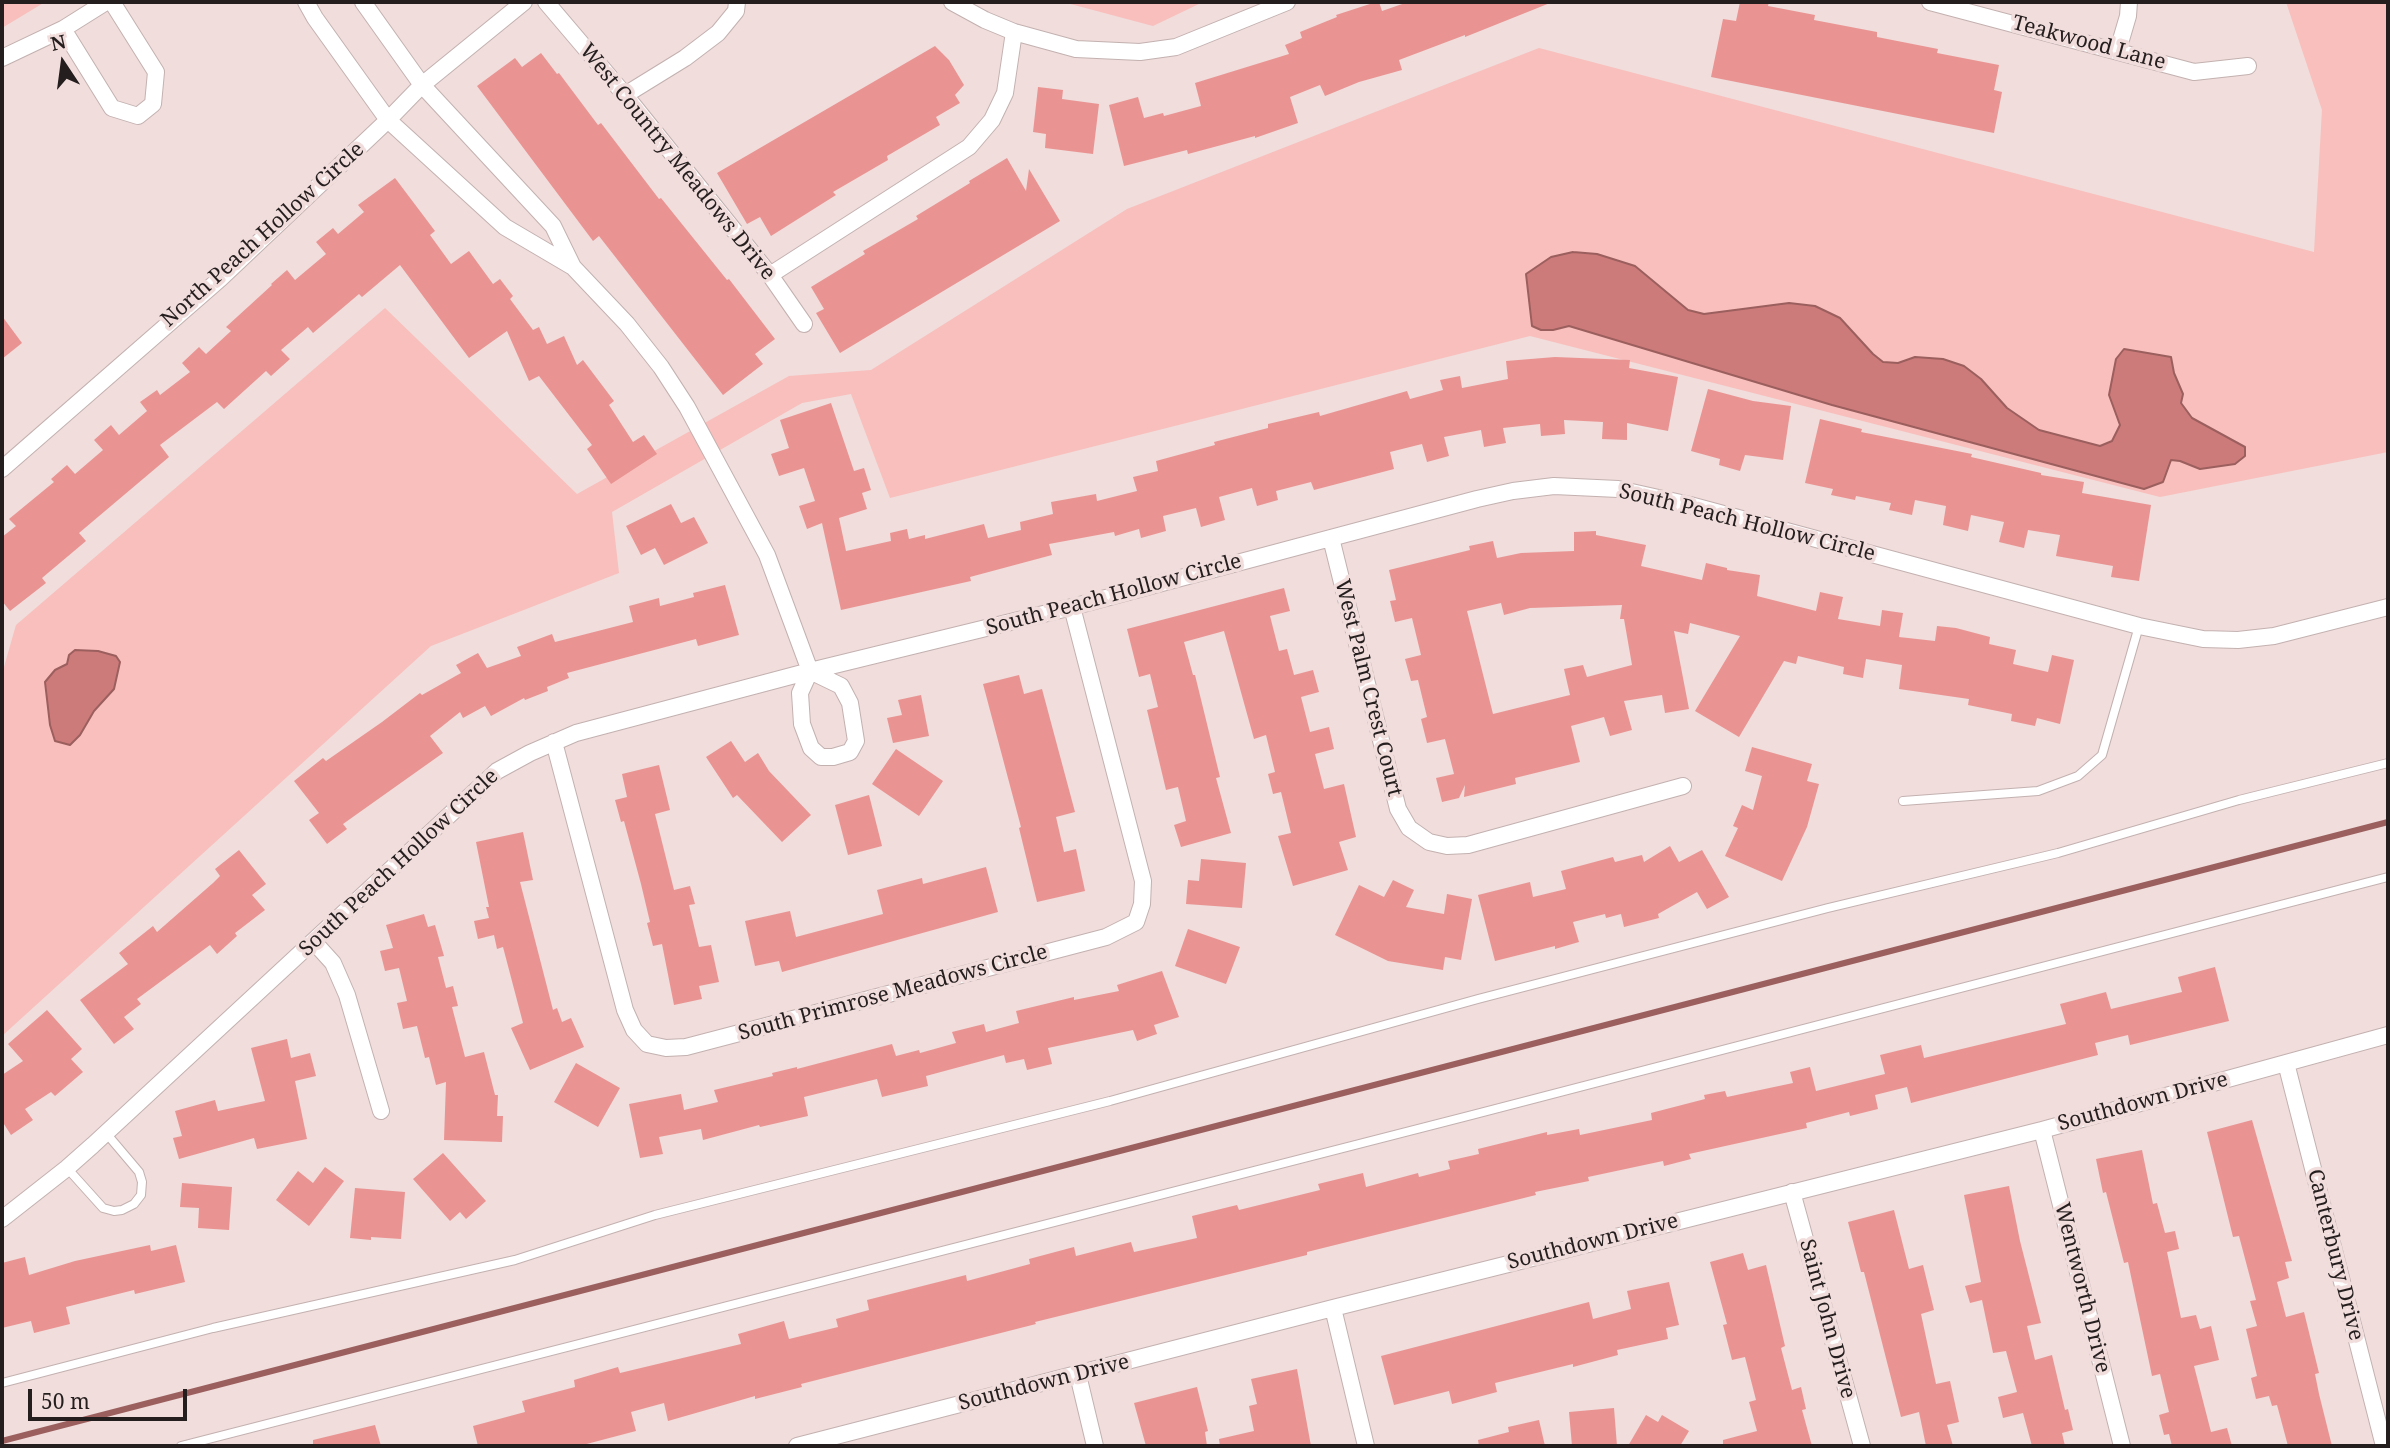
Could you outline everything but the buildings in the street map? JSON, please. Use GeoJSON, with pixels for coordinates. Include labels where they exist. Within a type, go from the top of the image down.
{"type":"FeatureCollection","features":[{"type":"Feature","properties":{"kind":"street"},"geometry":{"type":"LineString","coordinates":[[2,58],[63,29],[106,2]]}},
{"type":"Feature","properties":{"kind":"street"},"geometry":{"type":"LineString","coordinates":[[63,29],[112,108],[138,116],[153,104],[156,72],[112,2]]}},
{"type":"Feature","properties":{"kind":"street"},"geometry":{"type":"LineString","coordinates":[[306,2],[315,19],[388,120],[505,227],[573,267],[627,324],[661,367],[687,407],[768,555],[810,671],[841,686],[850,704],[856,741],[850,752],[821,757],[811,748],[802,724],[800,693],[810,671]]}},
{"type":"Feature","properties":{"kind":"street"},"geometry":{"type":"LineString","coordinates":[[363,2],[422,85],[553,226],[573,267]]}},
{"type":"Feature","properties":{"kind":"street","name":"North Peach Hollow Circle"},"geometry":{"type":"LineString","coordinates":[[2,469],[221,278],[422,85],[524,2]]}},
{"type":"Feature","properties":{"kind":"street","name":"West Country Meadows Drive"},"geometry":{"type":"LineString","coordinates":[[546,2],[770,275],[804,324]]}},
{"type":"Feature","properties":{"kind":"street"},"geometry":{"type":"LineString","coordinates":[[625,95],[685,58],[719,33],[736,12],[737,2]]}},
{"type":"Feature","properties":{"kind":"street"},"geometry":{"type":"LineString","coordinates":[[952,2],[1014,32],[1076,49],[1140,52],[1176,47],[1287,2]]}},
{"type":"Feature","properties":{"kind":"street","name":"Teakwood Lane"},"geometry":{"type":"LineString","coordinates":[[1930,2],[2194,72],[2248,66]]}},
{"type":"Feature","properties":{"kind":"street"},"geometry":{"type":"LineString","coordinates":[[2118,50],[2128,16],[2129,2]]}},
{"type":"Feature","properties":{"kind":"street"},"geometry":{"type":"LineString","coordinates":[[770,275],[969,147],[992,120],[1005,93],[1014,32]]}},
{"type":"Feature","properties":{"kind":"street","name":"South Peach Hollow Circle"},"geometry":{"type":"LineString","coordinates":[[2,1219],[67,1168],[106,1133],[497,771],[576,733],[810,671],[1072,607],[1513,491],[1554,485],[1598,487],[1690,505],[2139,626],[2203,639],[2238,640],[2274,636],[2388,607]]}},
{"type":"Feature","properties":{"kind":"street","name":"West Palm Crest Court"},"geometry":{"type":"LineString","coordinates":[[1331,538],[1398,809],[1409,828],[1429,842],[1447,846],[1468,845],[1683,786]]}},
{"type":"Feature","properties":{"kind":"street","name":"South Primrose Meadows Circle"},"geometry":{"type":"LineString","coordinates":[[554,742],[625,1010],[634,1030],[647,1044],[666,1048],[686,1047],[1107,937],[1136,922],[1142,904],[1143,881],[1072,607]]}},
{"type":"Feature","properties":{"kind":"street"},"geometry":{"type":"LineString","coordinates":[[314,942],[333,963],[347,995],[381,1111]]}},
{"type":"Feature","properties":{"kind":"street","name":"Southdown Drive"},"geometry":{"type":"LineString","coordinates":[[797,1446],[822,1443],[1333,1308],[2042,1130],[2388,1035]]}},
{"type":"Feature","properties":{"kind":"street","name":"Canterbury Drive"},"geometry":{"type":"LineString","coordinates":[[2286,1063],[2384,1446]]}},
{"type":"Feature","properties":{"kind":"street","name":"Wentworth Drive"},"geometry":{"type":"LineString","coordinates":[[2042,1130],[2122,1446]]}},
{"type":"Feature","properties":{"kind":"street","name":"Saint John Drive"},"geometry":{"type":"LineString","coordinates":[[1792,1192],[1862,1446]]}},
{"type":"Feature","properties":{"kind":"street"},"geometry":{"type":"LineString","coordinates":[[1333,1308],[1366,1446]]}},
{"type":"Feature","properties":{"kind":"street"},"geometry":{"type":"LineString","coordinates":[[1078,1375],[1095,1446]]}},
{"type":"Feature","properties":{"kind":"lane"},"geometry":{"type":"LineString","coordinates":[[1903,801],[2038,791],[2078,776],[2102,755],[2139,626]]}},
{"type":"Feature","properties":{"kind":"lane"},"geometry":{"type":"LineString","coordinates":[[2,1383],[213,1328],[515,1260],[655,1215],[1096,1104],[1478,999],[1828,908],[2058,853],[2239,800],[2388,763]]}},
{"type":"Feature","properties":{"kind":"lane"},"geometry":{"type":"LineString","coordinates":[[181,1446],[2388,877]]}},
{"type":"Feature","properties":{"kind":"lane"},"geometry":{"type":"LineString","coordinates":[[67,1168],[103,1208],[122,1210],[134,1203],[141,1195],[142,1182],[139,1172],[106,1133]]}},
{"type":"Feature","properties":{"kind":"shaded area"},"geometry":{"type":"Polygon","coordinates":[[[2,2],[45,2],[2,28],[2,2]]]}},
{"type":"Feature","properties":{"kind":"shaded area"},"geometry":{"type":"Polygon","coordinates":[[[1063,2],[1203,2],[1153,26],[1063,2]]]}},
{"type":"Feature","properties":{"kind":"shaded area"},"geometry":{"type":"Polygon","coordinates":[[[2286,2],[2388,2],[2388,452],[2160,497],[1530,336],[890,498],[851,394],[802,403],[612,512],[619,573],[431,646],[2,1036],[2,674],[16,625],[385,308],[577,494],[789,376],[871,370],[1127,209],[1539,48],[2314,252],[2322,110],[2286,2]]]}},
{"type":"Feature","properties":{"kind":"shaded area"},"geometry":{"type":"Polygon","coordinates":[[[1573,252],[1597,254],[1635,266],[1688,310],[1704,314],[1789,303],[1815,306],[1840,318],[1883,362],[1898,363],[1915,357],[1943,359],[1964,366],[1981,379],[2007,408],[2039,430],[2100,446],[2112,441],[2120,425],[2109,395],[2116,359],[2124,349],[2171,357],[2183,394],[2181,403],[2192,418],[2245,447],[2245,456],[2235,464],[2200,469],[2171,460],[2163,482],[2144,489],[1832,405],[1569,326],[1541,330],[1532,326],[1526,274],[1551,257],[1573,252]]]}},
{"type":"Feature","properties":{"kind":"shaded area"},"geometry":{"type":"Polygon","coordinates":[[[75,650],[98,651],[116,656],[120,662],[114,689],[94,711],[80,735],[70,745],[55,741],[50,725],[45,682],[55,670],[67,664],[69,655],[75,650]]]}},
{"type":"Feature","properties":{"kind":"waterway"},"geometry":{"type":"LineString","coordinates":[[2,1441],[2388,822]]}}]}
